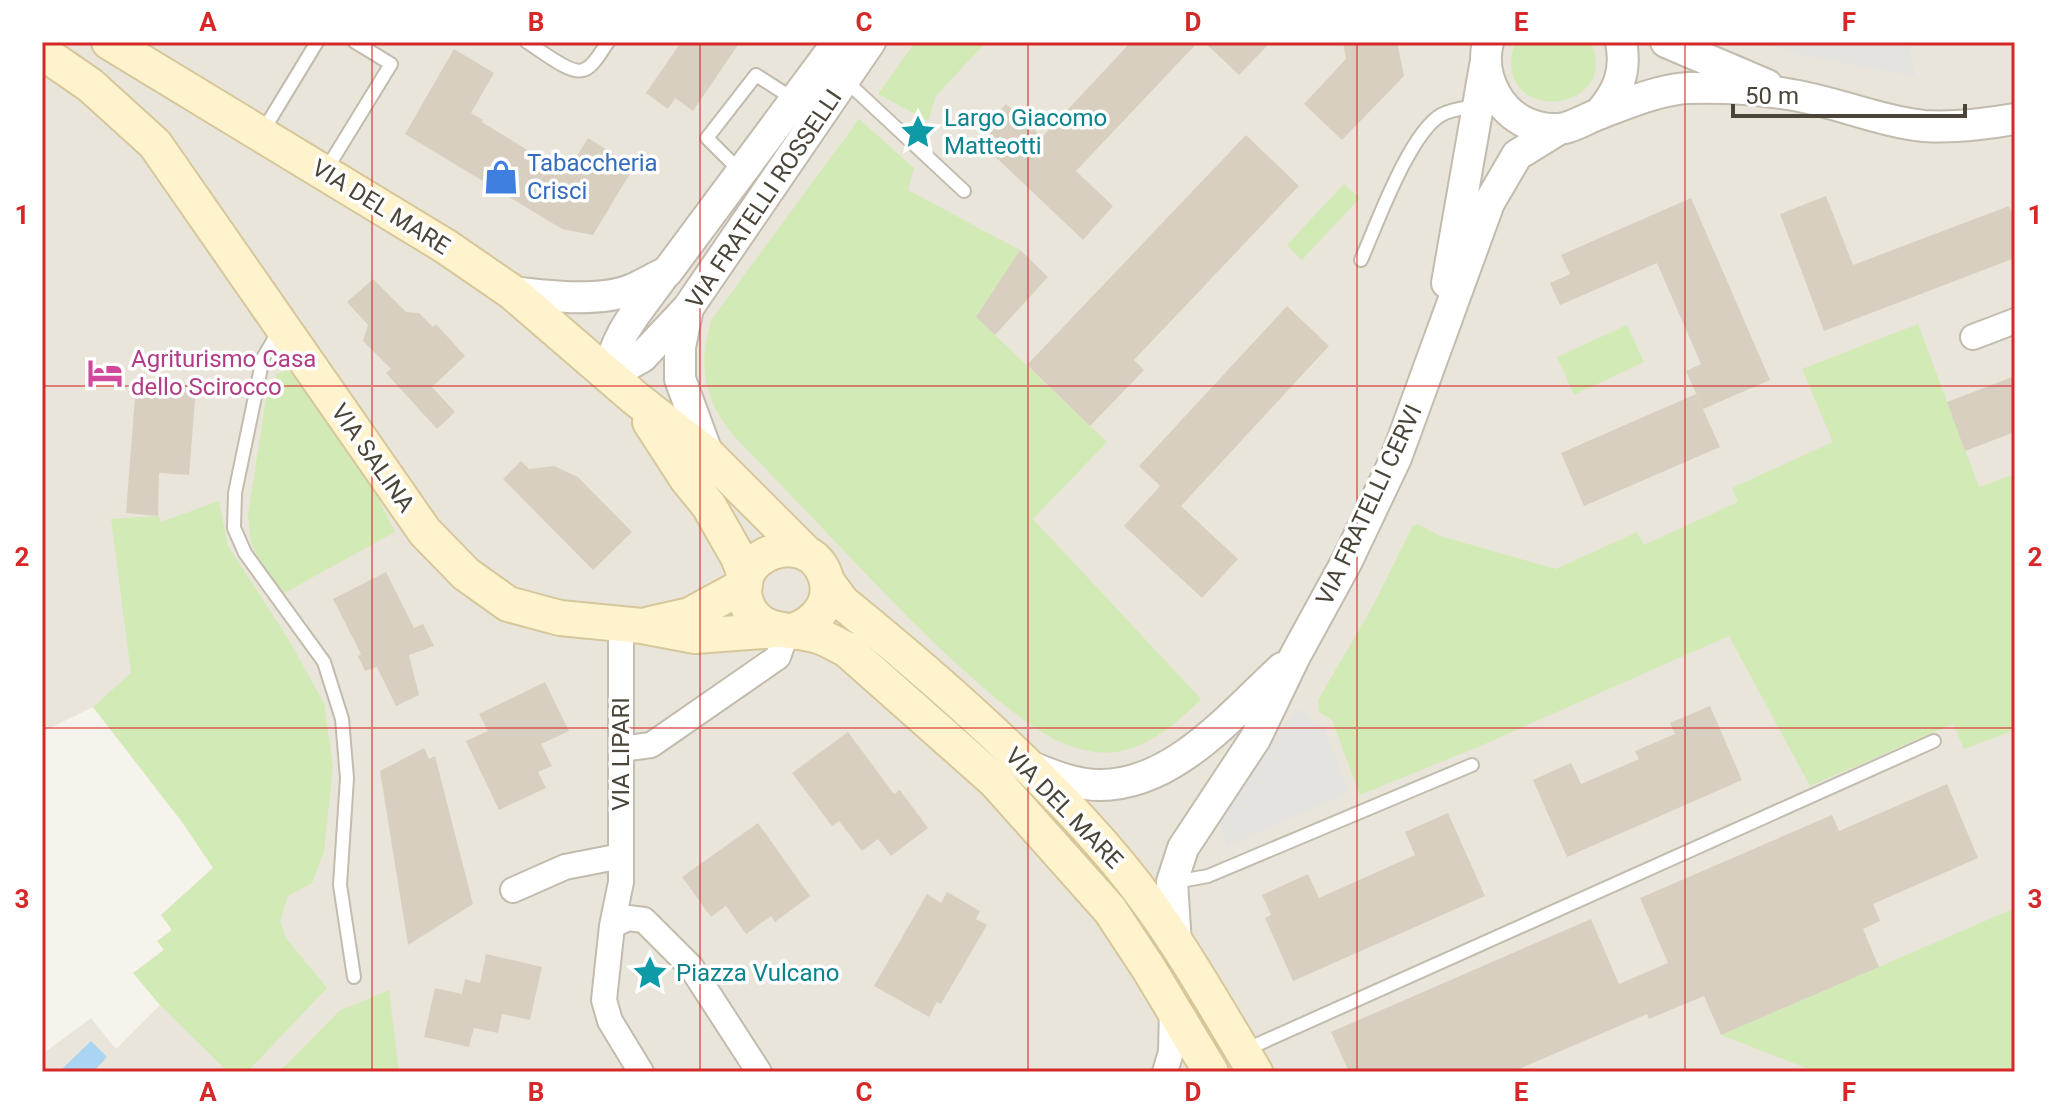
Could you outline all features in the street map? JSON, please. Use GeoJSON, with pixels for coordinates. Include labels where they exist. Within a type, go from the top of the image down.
{"type":"FeatureCollection","features":[{"type":"Feature","properties":{"kind":"main road","name":"VIA DEL MARE"},"geometry":{"type":"LineString","coordinates":[[109,42],[445,246],[512,292],[635,398]]}},
{"type":"Feature","properties":{"kind":"main road","name":"VIA SALINA"},"geometry":{"type":"LineString","coordinates":[[42,52],[90,85],[155,144],[425,532],[466,574],[508,604],[560,618],[695,636],[787,631]]}},
{"type":"Feature","properties":{"kind":"main road"},"geometry":{"type":"LineString","coordinates":[[635,398],[708,455],[823,571],[827,582],[824,607],[817,618],[787,631],[766,626],[749,609],[738,557],[709,506],[687,479],[635,398]]}},
{"type":"Feature","properties":{"kind":"main road"},"geometry":{"type":"LineString","coordinates":[[631,626],[690,615],[745,581],[753,565],[764,554],[793,548],[807,554]]}},
{"type":"Feature","properties":{"kind":"main road","name":"VIA DEL MARE"},"geometry":{"type":"LineString","coordinates":[[827,582],[843,603],[965,708],[1024,765],[1121,867],[1176,944],[1249,1062]]}},
{"type":"Feature","properties":{"kind":"main road","name":"VIA DEL MARE"},"geometry":{"type":"LineString","coordinates":[[787,631],[820,637],[846,649],[995,781],[1110,910],[1211,1072]]}},
{"type":"Feature","properties":{"kind":"street","name":"VIA FRATELLI ROSSELLI"},"geometry":{"type":"LineString","coordinates":[[512,292],[559,297],[605,294],[630,290],[667,272],[838,42]]}},
{"type":"Feature","properties":{"kind":"street","name":"VIA FRATELLI ROSSELLI"},"geometry":{"type":"LineString","coordinates":[[708,455],[680,379],[680,347],[688,308],[870,42]]}},
{"type":"Feature","properties":{"kind":"street"},"geometry":{"type":"LineString","coordinates":[[1599,114],[1613,97],[1622,78],[1624,56],[1621,42]]}},
{"type":"Feature","properties":{"kind":"street"},"geometry":{"type":"LineString","coordinates":[[1666,42],[1707,49],[1787,94]]}},
{"type":"Feature","properties":{"kind":"street"},"geometry":{"type":"LineString","coordinates":[[1487,53],[1490,85],[1501,104],[1517,118],[1537,127],[1559,129],[1580,125],[1599,114],[1683,88],[1787,94],[1923,126],[1985,124],[2015,119]]}},
{"type":"Feature","properties":{"kind":"street"},"geometry":{"type":"LineString","coordinates":[[1437,352],[1487,53]]}},
{"type":"Feature","properties":{"kind":"street"},"geometry":{"type":"LineString","coordinates":[[1437,352],[1489,203],[1517,155],[1559,129]]}},
{"type":"Feature","properties":{"kind":"street"},"geometry":{"type":"LineString","coordinates":[[609,375],[611,355],[618,338],[667,272]]}},
{"type":"Feature","properties":{"kind":"street"},"geometry":{"type":"LineString","coordinates":[[609,375],[642,357],[688,308]]}},
{"type":"Feature","properties":{"kind":"street"},"geometry":{"type":"LineString","coordinates":[[1973,337],[2015,321]]}},
{"type":"Feature","properties":{"kind":"street","name":"VIA FRATELLI CERVI"},"geometry":{"type":"LineString","coordinates":[[1172,882],[1183,848],[1255,739],[1295,656],[1347,561],[1396,458],[1437,352]]}},
{"type":"Feature","properties":{"kind":"street","name":"VIA LIPARI"},"geometry":{"type":"LineString","coordinates":[[631,626],[621,749],[621,882],[612,926],[604,1000],[610,1021],[641,1072]]}},
{"type":"Feature","properties":{"kind":"street"},"geometry":{"type":"LineString","coordinates":[[621,749],[651,745],[778,657],[787,631]]}},
{"type":"Feature","properties":{"kind":"street"},"geometry":{"type":"LineString","coordinates":[[1024,765],[1061,779],[1097,785],[1130,782],[1164,769],[1213,732],[1295,656]]}},
{"type":"Feature","properties":{"kind":"street"},"geometry":{"type":"LineString","coordinates":[[513,890],[565,867],[621,856]]}},
{"type":"Feature","properties":{"kind":"street"},"geometry":{"type":"LineString","coordinates":[[621,882],[644,920],[691,967],[759,1072]]}},
{"type":"Feature","properties":{"kind":"street"},"geometry":{"type":"LineString","coordinates":[[1172,882],[1176,944]]}},
{"type":"Feature","properties":{"kind":"street"},"geometry":{"type":"LineString","coordinates":[[612,926],[628,918],[644,920]]}},
{"type":"Feature","properties":{"kind":"street"},"geometry":{"type":"LineString","coordinates":[[1165,1072],[1171,1052],[1172,1006]]}},
{"type":"Feature","properties":{"kind":"lane"},"geometry":{"type":"LineString","coordinates":[[261,134],[317,42]]}},
{"type":"Feature","properties":{"kind":"lane"},"geometry":{"type":"LineString","coordinates":[[325,173],[391,64],[355,42]]}},
{"type":"Feature","properties":{"kind":"lane"},"geometry":{"type":"LineString","coordinates":[[527,42],[572,71],[583,70],[592,64],[608,42]]}},
{"type":"Feature","properties":{"kind":"lane"},"geometry":{"type":"LineString","coordinates":[[742,173],[707,138],[756,75],[795,100]]}},
{"type":"Feature","properties":{"kind":"lane"},"geometry":{"type":"LineString","coordinates":[[844,78],[964,191]]}},
{"type":"Feature","properties":{"kind":"lane"},"geometry":{"type":"LineString","coordinates":[[1361,260],[1408,156],[1426,128],[1442,114],[1477,106]]}},
{"type":"Feature","properties":{"kind":"lane"},"geometry":{"type":"LineString","coordinates":[[282,326],[263,358],[235,493],[234,528],[245,553],[324,662],[342,719],[347,778],[340,885],[354,977]]}},
{"type":"Feature","properties":{"kind":"lane"},"geometry":{"type":"LineString","coordinates":[[1249,1062],[1934,741]]}},
{"type":"Feature","properties":{"kind":"lane"},"geometry":{"type":"LineString","coordinates":[[1172,882],[1208,876],[1472,765]]}},
{"type":"Feature","properties":{"kind":"shaded area"},"geometry":{"type":"Polygon","coordinates":[[[42,42],[2015,42],[2015,1072],[42,1072],[42,1051],[44,1053],[91,1018],[116,1049],[160,1005],[133,973],[164,950],[157,941],[172,930],[161,915],[213,868],[182,822],[93,707],[42,732],[42,42]]]}},
{"type":"Feature","properties":{"kind":"shaded area"},"geometry":{"type":"Polygon","coordinates":[[[1758,42],[1908,42],[1916,77],[1802,55],[1758,42]]]}},
{"type":"Feature","properties":{"kind":"shaded area"},"geometry":{"type":"Polygon","coordinates":[[[1296,708],[1324,727],[1349,792],[1227,847],[1219,820],[1296,708]]]}},
{"type":"Feature","properties":{"kind":"green space"},"geometry":{"type":"Polygon","coordinates":[[[915,42],[986,42],[936,96],[928,121],[878,94],[915,42]]]}},
{"type":"Feature","properties":{"kind":"green space"},"geometry":{"type":"Polygon","coordinates":[[[1515,42],[1591,42],[1596,67],[1589,85],[1574,97],[1554,101],[1535,98],[1520,88],[1512,69],[1515,42]]]}},
{"type":"Feature","properties":{"kind":"green space"},"geometry":{"type":"Polygon","coordinates":[[[859,119],[914,168],[908,190],[1020,250],[976,317],[1107,442],[1033,519],[1201,699],[1173,724],[1139,745],[1105,753],[1084,750],[1043,733],[1012,711],[969,676],[908,617],[735,437],[716,410],[706,381],[705,367],[707,336],[712,319],[859,119]]]}},
{"type":"Feature","properties":{"kind":"green space"},"geometry":{"type":"Polygon","coordinates":[[[1344,184],[1360,198],[1302,260],[1287,245],[1344,184]]]}},
{"type":"Feature","properties":{"kind":"green space"},"geometry":{"type":"Polygon","coordinates":[[[1918,324],[1979,487],[2015,474],[2015,730],[1964,749],[1953,724],[1810,786],[1729,636],[1480,746],[1360,795],[1332,720],[1319,712],[1318,700],[1374,604],[1412,527],[1418,524],[1440,536],[1556,569],[1637,532],[1644,545],[1738,502],[1732,488],[1833,442],[1802,369],[1918,324]]]}},
{"type":"Feature","properties":{"kind":"green space"},"geometry":{"type":"Polygon","coordinates":[[[1627,325],[1644,362],[1574,395],[1557,357],[1627,325]]]}},
{"type":"Feature","properties":{"kind":"green space"},"geometry":{"type":"Polygon","coordinates":[[[286,370],[293,374],[363,468],[395,532],[284,593],[266,572],[251,543],[248,514],[267,393],[277,374],[286,370]]]}},
{"type":"Feature","properties":{"kind":"green space"},"geometry":{"type":"Polygon","coordinates":[[[219,501],[228,546],[287,637],[324,703],[333,767],[324,851],[312,883],[288,896],[280,921],[286,938],[327,988],[247,1072],[228,1072],[160,1005],[133,973],[164,950],[157,941],[172,930],[161,915],[213,868],[182,822],[93,707],[131,673],[111,519],[158,516],[161,522],[219,501]]]}},
{"type":"Feature","properties":{"kind":"green space"},"geometry":{"type":"Polygon","coordinates":[[[2015,908],[2015,1072],[1817,1072],[1721,1035],[2015,908]]]}},
{"type":"Feature","properties":{"kind":"green space"},"geometry":{"type":"Polygon","coordinates":[[[389,990],[399,1072],[279,1072],[339,1011],[389,990]]]}},
{"type":"Feature","properties":{"kind":"water"},"geometry":{"type":"Polygon","coordinates":[[[91,1041],[107,1057],[93,1072],[59,1072],[91,1041]]]}},
{"type":"Feature","properties":{"kind":"building"},"geometry":{"type":"Polygon","coordinates":[[[681,42],[740,42],[693,111],[675,98],[668,109],[646,93],[681,42]]]}},
{"type":"Feature","properties":{"kind":"building"},"geometry":{"type":"Polygon","coordinates":[[[1131,42],[1198,42],[1076,171],[1113,206],[1083,240],[981,143],[994,129],[988,123],[1006,104],[1042,137],[1131,42]]]}},
{"type":"Feature","properties":{"kind":"building"},"geometry":{"type":"Polygon","coordinates":[[[1204,42],[1271,42],[1239,75],[1204,42]]]}},
{"type":"Feature","properties":{"kind":"building"},"geometry":{"type":"Polygon","coordinates":[[[1343,42],[1397,42],[1404,76],[1342,140],[1304,104],[1346,59],[1343,42]]]}},
{"type":"Feature","properties":{"kind":"building"},"geometry":{"type":"Polygon","coordinates":[[[454,49],[494,73],[471,113],[482,122],[566,174],[588,138],[634,167],[593,235],[562,229],[405,134],[454,49]]]}},
{"type":"Feature","properties":{"kind":"building"},"geometry":{"type":"Polygon","coordinates":[[[1246,135],[1299,186],[1134,360],[1144,370],[1090,426],[1027,365],[1246,135]]]}},
{"type":"Feature","properties":{"kind":"building"},"geometry":{"type":"Polygon","coordinates":[[[1826,196],[1853,265],[2009,206],[2015,221],[2015,258],[1824,331],[1780,214],[1826,196]]]}},
{"type":"Feature","properties":{"kind":"building"},"geometry":{"type":"Polygon","coordinates":[[[1691,198],[1770,380],[1703,409],[1686,371],[1701,364],[1657,263],[1560,305],[1550,283],[1570,274],[1561,255],[1691,198]]]}},
{"type":"Feature","properties":{"kind":"building"},"geometry":{"type":"Polygon","coordinates":[[[1020,250],[1048,277],[995,335],[976,317],[1020,250]]]}},
{"type":"Feature","properties":{"kind":"building"},"geometry":{"type":"Polygon","coordinates":[[[373,279],[406,312],[419,313],[433,327],[436,324],[465,356],[432,387],[455,412],[437,429],[386,373],[391,369],[363,341],[368,325],[347,302],[373,279]]]}},
{"type":"Feature","properties":{"kind":"building"},"geometry":{"type":"Polygon","coordinates":[[[1287,306],[1329,346],[1181,506],[1238,559],[1202,598],[1124,526],[1160,486],[1139,466],[1287,306]]]}},
{"type":"Feature","properties":{"kind":"building"},"geometry":{"type":"Polygon","coordinates":[[[2015,376],[2015,432],[1965,451],[1947,402],[2015,376]]]}},
{"type":"Feature","properties":{"kind":"building"},"geometry":{"type":"Polygon","coordinates":[[[136,383],[196,388],[189,475],[159,473],[158,516],[126,513],[136,383]]]}},
{"type":"Feature","properties":{"kind":"building"},"geometry":{"type":"Polygon","coordinates":[[[1696,394],[1720,447],[1584,506],[1561,453],[1696,394]]]}},
{"type":"Feature","properties":{"kind":"building"},"geometry":{"type":"Polygon","coordinates":[[[521,461],[529,469],[554,466],[578,477],[632,532],[593,570],[503,479],[521,461]]]}},
{"type":"Feature","properties":{"kind":"building"},"geometry":{"type":"Polygon","coordinates":[[[386,572],[414,628],[423,624],[434,646],[409,655],[419,695],[396,706],[377,667],[365,671],[358,656],[361,654],[333,599],[386,572]]]}},
{"type":"Feature","properties":{"kind":"building"},"geometry":{"type":"Polygon","coordinates":[[[545,682],[569,731],[541,744],[552,766],[538,772],[546,788],[499,810],[466,741],[488,731],[479,714],[545,682]]]}},
{"type":"Feature","properties":{"kind":"building"},"geometry":{"type":"Polygon","coordinates":[[[1710,706],[1742,780],[1567,857],[1533,780],[1571,763],[1581,784],[1639,759],[1635,751],[1675,734],[1670,723],[1710,706]]]}},
{"type":"Feature","properties":{"kind":"building"},"geometry":{"type":"Polygon","coordinates":[[[848,732],[894,794],[900,790],[928,828],[891,856],[878,839],[862,851],[839,821],[832,826],[792,773],[848,732]]]}},
{"type":"Feature","properties":{"kind":"building"},"geometry":{"type":"Polygon","coordinates":[[[424,748],[429,759],[435,756],[473,904],[408,945],[380,771],[424,748]]]}},
{"type":"Feature","properties":{"kind":"building"},"geometry":{"type":"Polygon","coordinates":[[[1947,784],[1978,858],[1873,904],[1880,921],[1863,929],[1879,967],[1721,1035],[1704,996],[1649,1019],[1647,1014],[1512,1072],[1349,1072],[1331,1032],[1591,919],[1619,984],[1668,963],[1640,898],[1832,815],[1839,831],[1947,784]]]}},
{"type":"Feature","properties":{"kind":"building"},"geometry":{"type":"Polygon","coordinates":[[[1448,813],[1485,896],[1293,981],[1265,918],[1271,915],[1262,895],[1308,874],[1319,898],[1415,855],[1405,832],[1448,813]]]}},
{"type":"Feature","properties":{"kind":"building"},"geometry":{"type":"Polygon","coordinates":[[[758,823],[810,896],[775,922],[771,916],[746,934],[726,906],[711,917],[682,877],[758,823]]]}},
{"type":"Feature","properties":{"kind":"building"},"geometry":{"type":"Polygon","coordinates":[[[947,892],[980,911],[976,919],[987,925],[941,1004],[937,1002],[929,1017],[874,986],[927,894],[941,903],[947,892]]]}},
{"type":"Feature","properties":{"kind":"building"},"geometry":{"type":"Polygon","coordinates":[[[486,954],[542,967],[530,1020],[502,1014],[498,1033],[474,1028],[469,1047],[424,1037],[435,988],[462,994],[465,979],[480,983],[486,954]]]}},
{"type":"Feature","properties":{"kind":"place","name":"Largo Giacomo Matteotti"},"geometry":{"type":"Point","coordinates":[918,132]}},
{"type":"Feature","properties":{"kind":"place","name":"Tabaccheria Crisci"},"geometry":{"type":"Point","coordinates":[501,177]}},
{"type":"Feature","properties":{"kind":"place","name":"Agriturismo Casa dello Scirocco"},"geometry":{"type":"Point","coordinates":[105,373]}},
{"type":"Feature","properties":{"kind":"place","name":"Piazza Vulcano"},"geometry":{"type":"Point","coordinates":[650,973]}}]}
